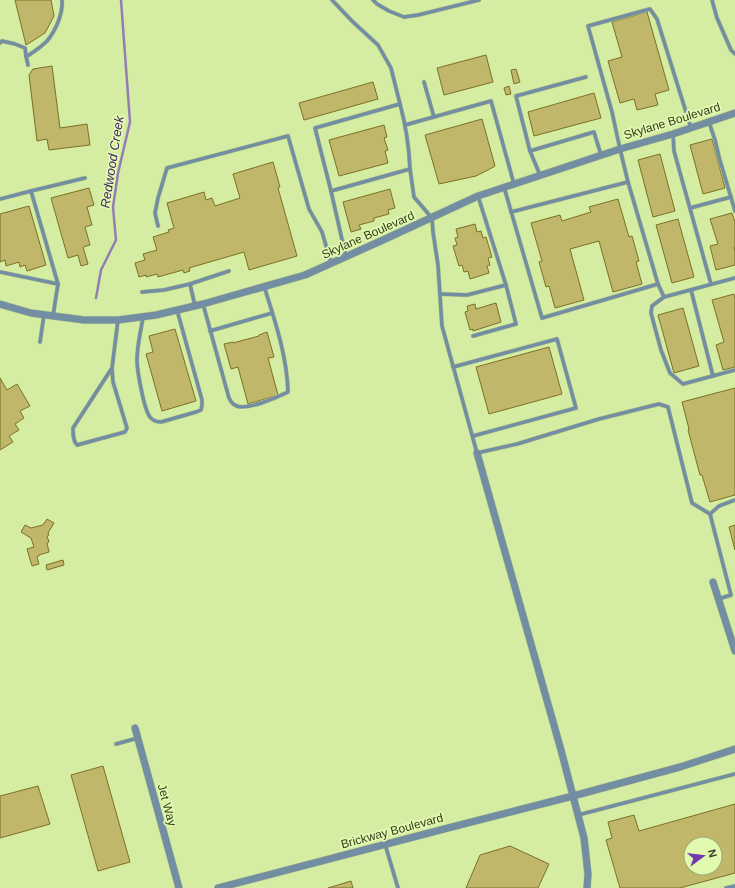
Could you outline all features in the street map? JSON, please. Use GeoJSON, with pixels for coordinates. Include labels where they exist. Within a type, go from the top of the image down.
{"type":"FeatureCollection","features":[{"type":"Feature","properties":{"kind":"street","name":"Skylane Boulevard"},"geometry":{"type":"LineString","coordinates":[[0,304],[31,313],[44,315],[84,320],[118,320],[156,315],[204,304],[305,275],[478,196],[601,155],[674,134],[735,113]]}},
{"type":"Feature","properties":{"kind":"street"},"geometry":{"type":"LineString","coordinates":[[478,453],[584,838],[588,874],[587,888]]}},
{"type":"Feature","properties":{"kind":"street"},"geometry":{"type":"LineString","coordinates":[[713,582],[735,651]]}},
{"type":"Feature","properties":{"kind":"street","name":"Jet Way"},"geometry":{"type":"LineString","coordinates":[[135,728],[179,888]]}},
{"type":"Feature","properties":{"kind":"street","name":"Brickway Boulevard"},"geometry":{"type":"LineString","coordinates":[[218,888],[231,886],[385,844],[573,796],[680,767],[735,749]]}},
{"type":"Feature","properties":{"kind":"lane"},"geometry":{"type":"LineString","coordinates":[[26,56],[47,41],[58,25],[62,0]]}},
{"type":"Feature","properties":{"kind":"lane"},"geometry":{"type":"LineString","coordinates":[[332,0],[378,45],[391,68],[409,146],[414,196],[432,218],[438,265],[442,326],[478,453],[516,444],[599,419],[659,404],[668,407],[692,503],[710,514],[731,595],[718,599]]}},
{"type":"Feature","properties":{"kind":"lane"},"geometry":{"type":"LineString","coordinates":[[373,0],[389,11],[404,17],[479,0]]}},
{"type":"Feature","properties":{"kind":"lane"},"geometry":{"type":"LineString","coordinates":[[712,0],[717,18],[731,50],[735,54]]}},
{"type":"Feature","properties":{"kind":"lane"},"geometry":{"type":"LineString","coordinates":[[664,297],[658,284],[628,182],[612,112],[588,26],[650,9],[657,19],[691,128]]}},
{"type":"Feature","properties":{"kind":"lane"},"geometry":{"type":"LineString","coordinates":[[0,42],[2,41],[15,44],[25,48],[28,66]]}},
{"type":"Feature","properties":{"kind":"lane"},"geometry":{"type":"LineString","coordinates":[[540,175],[530,151],[516,96],[586,77]]}},
{"type":"Feature","properties":{"kind":"lane"},"geometry":{"type":"LineString","coordinates":[[424,82],[434,117]]}},
{"type":"Feature","properties":{"kind":"lane"},"geometry":{"type":"LineString","coordinates":[[405,125],[491,101],[514,184]]}},
{"type":"Feature","properties":{"kind":"lane"},"geometry":{"type":"LineString","coordinates":[[346,257],[315,128],[400,104]]}},
{"type":"Feature","properties":{"kind":"lane"},"geometry":{"type":"LineString","coordinates":[[709,122],[716,140],[719,156],[735,210]]}},
{"type":"Feature","properties":{"kind":"lane"},"geometry":{"type":"LineString","coordinates":[[530,151],[594,132],[601,155]]}},
{"type":"Feature","properties":{"kind":"lane"},"geometry":{"type":"LineString","coordinates":[[674,134],[674,151],[711,284]]}},
{"type":"Feature","properties":{"kind":"lane"},"geometry":{"type":"LineString","coordinates":[[158,226],[155,213],[167,168],[288,136],[309,209],[322,232],[331,263]]}},
{"type":"Feature","properties":{"kind":"lane"},"geometry":{"type":"LineString","coordinates":[[331,191],[410,168]]}},
{"type":"Feature","properties":{"kind":"lane"},"geometry":{"type":"LineString","coordinates":[[0,199],[85,178]]}},
{"type":"Feature","properties":{"kind":"lane"},"geometry":{"type":"LineString","coordinates":[[511,212],[628,182]]}},
{"type":"Feature","properties":{"kind":"lane"},"geometry":{"type":"LineString","coordinates":[[504,187],[542,318],[658,284]]}},
{"type":"Feature","properties":{"kind":"lane"},"geometry":{"type":"LineString","coordinates":[[31,191],[58,284],[53,316]]}},
{"type":"Feature","properties":{"kind":"lane"},"geometry":{"type":"LineString","coordinates":[[473,336],[516,324],[506,285],[478,196]]}},
{"type":"Feature","properties":{"kind":"lane"},"geometry":{"type":"LineString","coordinates":[[690,208],[731,197]]}},
{"type":"Feature","properties":{"kind":"lane"},"geometry":{"type":"LineString","coordinates":[[142,292],[164,290],[190,284],[229,271]]}},
{"type":"Feature","properties":{"kind":"lane"},"geometry":{"type":"LineString","coordinates":[[0,272],[58,284]]}},
{"type":"Feature","properties":{"kind":"lane"},"geometry":{"type":"LineString","coordinates":[[735,278],[664,297],[652,306],[651,314],[661,350],[670,373],[682,384],[735,370]]}},
{"type":"Feature","properties":{"kind":"lane"},"geometry":{"type":"LineString","coordinates":[[190,284],[195,306]]}},
{"type":"Feature","properties":{"kind":"lane"},"geometry":{"type":"LineString","coordinates":[[440,294],[467,295],[506,285]]}},
{"type":"Feature","properties":{"kind":"lane"},"geometry":{"type":"LineString","coordinates":[[204,304],[229,398],[235,406],[242,408],[276,399],[288,392],[288,377],[280,341],[264,286]]}},
{"type":"Feature","properties":{"kind":"lane"},"geometry":{"type":"LineString","coordinates":[[691,290],[713,376]]}},
{"type":"Feature","properties":{"kind":"lane"},"geometry":{"type":"LineString","coordinates":[[143,317],[137,359],[137,371],[147,411],[155,422],[161,422],[196,412],[200,410],[202,405],[202,400],[177,310]]}},
{"type":"Feature","properties":{"kind":"lane"},"geometry":{"type":"LineString","coordinates":[[210,331],[272,313]]}},
{"type":"Feature","properties":{"kind":"lane"},"geometry":{"type":"LineString","coordinates":[[40,342],[44,315]]}},
{"type":"Feature","properties":{"kind":"lane"},"geometry":{"type":"LineString","coordinates":[[112,368],[73,428],[73,436],[75,444],[77,445],[126,432],[127,428],[114,382],[112,368],[118,320]]}},
{"type":"Feature","properties":{"kind":"lane"},"geometry":{"type":"LineString","coordinates":[[453,367],[557,339],[576,408],[473,436]]}},
{"type":"Feature","properties":{"kind":"lane"},"geometry":{"type":"LineString","coordinates":[[710,514],[719,506],[735,500]]}},
{"type":"Feature","properties":{"kind":"lane"},"geometry":{"type":"LineString","coordinates":[[116,744],[138,738]]}},
{"type":"Feature","properties":{"kind":"lane"},"geometry":{"type":"LineString","coordinates":[[578,815],[735,774]]}},
{"type":"Feature","properties":{"kind":"lane"},"geometry":{"type":"LineString","coordinates":[[385,844],[398,888]]}},
{"type":"Feature","properties":{"kind":"lane"},"geometry":{"type":"LineString","coordinates":[[726,888],[735,886]]}},
{"type":"Feature","properties":{"kind":"building"},"geometry":{"type":"Polygon","coordinates":[[[15,0],[51,0],[54,16],[45,33],[26,45],[15,0]]]}},
{"type":"Feature","properties":{"kind":"building"},"geometry":{"type":"Polygon","coordinates":[[[647,12],[669,90],[655,94],[658,105],[637,110],[634,99],[620,103],[608,61],[622,57],[612,22],[647,12]]]}},
{"type":"Feature","properties":{"kind":"building"},"geometry":{"type":"Polygon","coordinates":[[[486,55],[493,82],[444,95],[437,68],[486,55]]]}},
{"type":"Feature","properties":{"kind":"building"},"geometry":{"type":"Polygon","coordinates":[[[52,66],[60,128],[87,124],[90,145],[49,150],[47,139],[37,141],[29,75],[33,69],[52,66]]]}},
{"type":"Feature","properties":{"kind":"building"},"geometry":{"type":"Polygon","coordinates":[[[516,69],[520,82],[514,84],[511,70],[516,69]]]}},
{"type":"Feature","properties":{"kind":"building"},"geometry":{"type":"Polygon","coordinates":[[[373,82],[378,99],[304,120],[299,103],[373,82]]]}},
{"type":"Feature","properties":{"kind":"building"},"geometry":{"type":"Polygon","coordinates":[[[509,86],[511,94],[506,95],[504,88],[509,86]]]}},
{"type":"Feature","properties":{"kind":"building"},"geometry":{"type":"Polygon","coordinates":[[[594,93],[601,118],[534,136],[528,112],[594,93]]]}},
{"type":"Feature","properties":{"kind":"building"},"geometry":{"type":"Polygon","coordinates":[[[482,119],[495,166],[476,176],[439,184],[425,135],[482,119]]]}},
{"type":"Feature","properties":{"kind":"building"},"geometry":{"type":"Polygon","coordinates":[[[384,125],[387,137],[384,138],[388,150],[385,151],[388,163],[339,176],[329,140],[384,125]]]}},
{"type":"Feature","properties":{"kind":"building"},"geometry":{"type":"Polygon","coordinates":[[[712,139],[725,188],[703,194],[690,145],[712,139]]]}},
{"type":"Feature","properties":{"kind":"building"},"geometry":{"type":"Polygon","coordinates":[[[660,154],[675,211],[653,217],[638,160],[660,154]]]}},
{"type":"Feature","properties":{"kind":"building"},"geometry":{"type":"Polygon","coordinates":[[[273,162],[280,187],[278,188],[297,256],[249,270],[244,252],[189,268],[190,271],[184,273],[183,270],[158,277],[157,274],[139,277],[135,263],[145,260],[143,254],[157,250],[153,237],[169,232],[168,230],[174,228],[167,203],[204,192],[206,200],[212,198],[215,206],[240,198],[233,174],[273,162]]]}},
{"type":"Feature","properties":{"kind":"building"},"geometry":{"type":"Polygon","coordinates":[[[89,188],[94,205],[87,207],[92,225],[85,227],[90,245],[83,247],[88,264],[81,266],[78,255],[68,258],[51,198],[89,188]]]}},
{"type":"Feature","properties":{"kind":"building"},"geometry":{"type":"Polygon","coordinates":[[[390,189],[395,208],[388,210],[389,214],[374,218],[374,221],[359,225],[361,229],[351,232],[343,202],[390,189]]]}},
{"type":"Feature","properties":{"kind":"building"},"geometry":{"type":"Polygon","coordinates":[[[618,199],[629,237],[632,236],[639,261],[636,262],[642,284],[613,292],[599,241],[570,249],[584,300],[555,308],[549,286],[546,287],[539,262],[542,261],[531,223],[560,215],[562,221],[591,212],[589,207],[618,199]]]}},
{"type":"Feature","properties":{"kind":"building"},"geometry":{"type":"Polygon","coordinates":[[[29,206],[46,265],[27,271],[25,265],[20,267],[19,262],[6,266],[5,260],[0,262],[0,214],[29,206]]]}},
{"type":"Feature","properties":{"kind":"building"},"geometry":{"type":"Polygon","coordinates":[[[732,213],[735,222],[735,265],[716,270],[710,246],[718,244],[710,219],[732,213]]]}},
{"type":"Feature","properties":{"kind":"building"},"geometry":{"type":"Polygon","coordinates":[[[678,219],[694,277],[672,283],[656,225],[678,219]]]}},
{"type":"Feature","properties":{"kind":"building"},"geometry":{"type":"Polygon","coordinates":[[[475,224],[477,232],[481,231],[483,238],[486,237],[492,257],[488,258],[490,265],[487,266],[489,273],[470,279],[468,271],[464,272],[462,265],[459,266],[453,246],[457,245],[455,238],[458,237],[456,229],[475,224]]]}},
{"type":"Feature","properties":{"kind":"building"},"geometry":{"type":"Polygon","coordinates":[[[734,294],[735,367],[723,370],[716,345],[724,342],[712,300],[734,294]]]}},
{"type":"Feature","properties":{"kind":"building"},"geometry":{"type":"Polygon","coordinates":[[[496,303],[501,322],[473,331],[473,329],[470,330],[465,312],[468,311],[467,306],[475,304],[476,309],[496,303]]]}},
{"type":"Feature","properties":{"kind":"building"},"geometry":{"type":"Polygon","coordinates":[[[683,308],[699,366],[674,373],[658,315],[683,308]]]}},
{"type":"Feature","properties":{"kind":"building"},"geometry":{"type":"Polygon","coordinates":[[[175,329],[196,401],[162,411],[146,354],[153,352],[149,336],[175,329]]]}},
{"type":"Feature","properties":{"kind":"building"},"geometry":{"type":"Polygon","coordinates":[[[267,332],[274,357],[268,358],[278,395],[248,404],[238,367],[231,369],[224,344],[259,336],[267,332]]]}},
{"type":"Feature","properties":{"kind":"building"},"geometry":{"type":"Polygon","coordinates":[[[549,347],[562,394],[489,414],[476,367],[549,347]]]}},
{"type":"Feature","properties":{"kind":"building"},"geometry":{"type":"Polygon","coordinates":[[[0,378],[7,390],[17,384],[30,406],[20,411],[24,418],[15,424],[19,430],[9,436],[13,442],[0,450],[0,378]]]}},
{"type":"Feature","properties":{"kind":"building"},"geometry":{"type":"Polygon","coordinates":[[[735,388],[735,495],[710,502],[702,475],[700,475],[682,402],[735,388]]]}},
{"type":"Feature","properties":{"kind":"building"},"geometry":{"type":"Polygon","coordinates":[[[47,519],[54,523],[48,533],[49,535],[47,536],[49,542],[47,543],[49,552],[39,555],[37,557],[39,564],[32,566],[27,549],[34,547],[31,538],[21,532],[25,525],[31,528],[43,525],[47,519]]]}},
{"type":"Feature","properties":{"kind":"building"},"geometry":{"type":"Polygon","coordinates":[[[735,525],[735,550],[729,527],[735,525]]]}},
{"type":"Feature","properties":{"kind":"building"},"geometry":{"type":"Polygon","coordinates":[[[63,560],[64,565],[47,570],[46,565],[63,560]]]}},
{"type":"Feature","properties":{"kind":"building"},"geometry":{"type":"Polygon","coordinates":[[[103,766],[130,862],[98,871],[71,775],[103,766]]]}},
{"type":"Feature","properties":{"kind":"building"},"geometry":{"type":"Polygon","coordinates":[[[38,786],[50,824],[0,838],[0,796],[38,786]]]}},
{"type":"Feature","properties":{"kind":"building"},"geometry":{"type":"Polygon","coordinates":[[[735,804],[735,873],[680,888],[620,888],[606,840],[612,838],[608,822],[634,815],[639,831],[735,804]]]}},
{"type":"Feature","properties":{"kind":"building"},"geometry":{"type":"Polygon","coordinates":[[[510,846],[549,864],[538,888],[466,888],[480,855],[510,846]]]}},
{"type":"Feature","properties":{"kind":"building"},"geometry":{"type":"Polygon","coordinates":[[[351,881],[353,888],[328,888],[351,881]]]}},
{"type":"Feature","properties":{"kind":"waterway","name":"Redwood Creek"},"geometry":{"type":"LineString","coordinates":[[96,298],[101,270],[116,240],[113,207],[118,173],[130,122],[121,0]]}}]}
